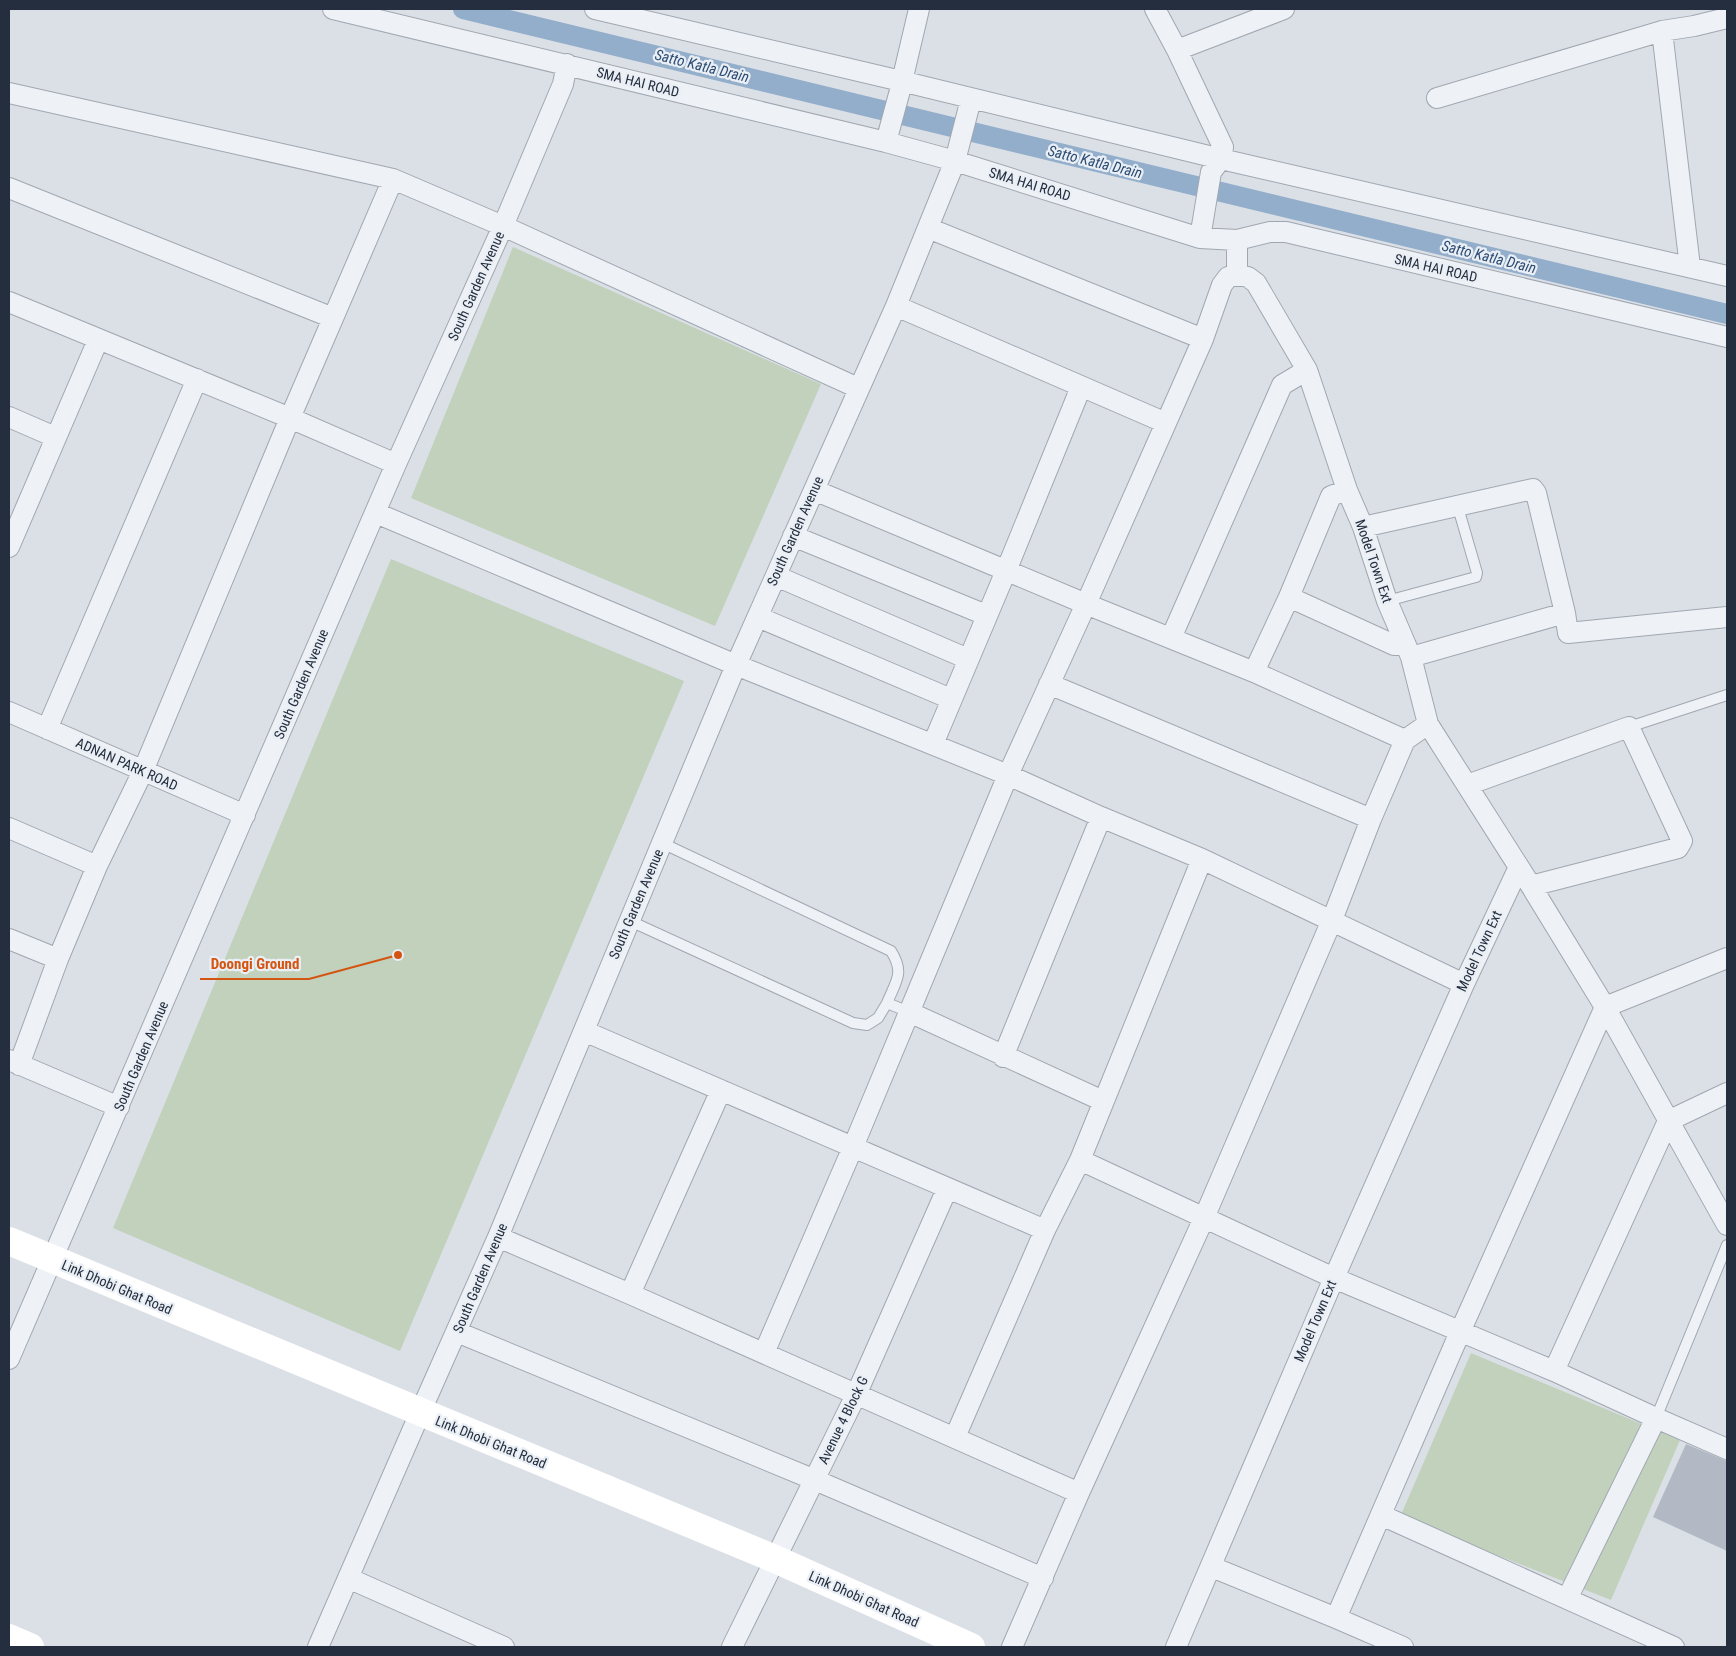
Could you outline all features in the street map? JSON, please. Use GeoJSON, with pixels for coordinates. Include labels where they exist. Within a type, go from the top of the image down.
{"type":"FeatureCollection","features":[{"type":"Feature","properties":{"kind":"street","name":"SMA HAI ROAD"},"geometry":{"type":"LineString","coordinates":[[333,9],[957,153],[1200,238],[1238,240],[1270,232],[1286,232],[1727,338]]}},
{"type":"Feature","properties":{"kind":"street"},"geometry":{"type":"LineString","coordinates":[[595,9],[900,88],[969,103],[1216,166],[1727,276]]}},
{"type":"Feature","properties":{"kind":"street"},"geometry":{"type":"LineString","coordinates":[[888,136],[919,9]]}},
{"type":"Feature","properties":{"kind":"street"},"geometry":{"type":"LineString","coordinates":[[1155,9],[1177,50],[1223,147],[1216,166],[1200,238]]}},
{"type":"Feature","properties":{"kind":"street"},"geometry":{"type":"LineString","coordinates":[[1177,50],[1284,9]]}},
{"type":"Feature","properties":{"kind":"street"},"geometry":{"type":"LineString","coordinates":[[1437,98],[1662,30],[1691,17],[1727,18]]}},
{"type":"Feature","properties":{"kind":"street"},"geometry":{"type":"LineString","coordinates":[[1662,30],[1690,267]]}},
{"type":"Feature","properties":{"kind":"street","name":"South Garden Avenue"},"geometry":{"type":"LineString","coordinates":[[9,1359],[396,464],[503,226],[563,84],[567,64]]}},
{"type":"Feature","properties":{"kind":"street"},"geometry":{"type":"LineString","coordinates":[[9,93],[392,179],[503,226],[858,388]]}},
{"type":"Feature","properties":{"kind":"street","name":"South Garden Avenue"},"geometry":{"type":"LineString","coordinates":[[318,1647],[498,1238],[736,665],[896,306],[957,153],[969,103]]}},
{"type":"Feature","properties":{"kind":"street"},"geometry":{"type":"LineString","coordinates":[[119,1107],[14,1062],[97,866],[142,771],[392,179]]}},
{"type":"Feature","properties":{"kind":"street"},"geometry":{"type":"LineString","coordinates":[[9,188],[333,318]]}},
{"type":"Feature","properties":{"kind":"street"},"geometry":{"type":"LineString","coordinates":[[928,228],[1202,339]]}},
{"type":"Feature","properties":{"kind":"street"},"geometry":{"type":"LineString","coordinates":[[764,1353],[853,1147],[1008,775],[1166,424],[1202,339],[1222,285],[1228,277],[1237,275],[1238,240]]}},
{"type":"Feature","properties":{"kind":"street","name":"Model Town Ext"},"geometry":{"type":"LineString","coordinates":[[1176,1647],[1212,1568],[1334,1278],[1464,984],[1519,868],[1428,724],[1408,651],[1387,600],[1363,527],[1347,490],[1307,370],[1256,284],[1248,277],[1237,275]]}},
{"type":"Feature","properties":{"kind":"street"},"geometry":{"type":"LineString","coordinates":[[9,302],[197,379],[396,464]]}},
{"type":"Feature","properties":{"kind":"street"},"geometry":{"type":"LineString","coordinates":[[896,306],[1166,424]]}},
{"type":"Feature","properties":{"kind":"street"},"geometry":{"type":"LineString","coordinates":[[9,547],[98,340]]}},
{"type":"Feature","properties":{"kind":"street"},"geometry":{"type":"LineString","coordinates":[[1171,638],[1282,384],[1307,370]]}},
{"type":"Feature","properties":{"kind":"street"},"geometry":{"type":"LineString","coordinates":[[47,728],[197,379]]}},
{"type":"Feature","properties":{"kind":"street"},"geometry":{"type":"LineString","coordinates":[[933,744],[1081,387]]}},
{"type":"Feature","properties":{"kind":"street"},"geometry":{"type":"LineString","coordinates":[[9,417],[56,437]]}},
{"type":"Feature","properties":{"kind":"street"},"geometry":{"type":"LineString","coordinates":[[1363,527],[1457,504],[1533,489],[1536,493],[1565,613],[1568,633],[1727,617]]}},
{"type":"Feature","properties":{"kind":"street"},"geometry":{"type":"LineString","coordinates":[[814,490],[1254,672],[1405,740]]}},
{"type":"Feature","properties":{"kind":"street"},"geometry":{"type":"LineString","coordinates":[[1254,672],[1289,597],[1331,496],[1347,490]]}},
{"type":"Feature","properties":{"kind":"street"},"geometry":{"type":"LineString","coordinates":[[376,514],[736,665],[1008,775],[1101,817],[1202,859],[1464,984]]}},
{"type":"Feature","properties":{"kind":"street"},"geometry":{"type":"LineString","coordinates":[[793,536],[986,615]]}},
{"type":"Feature","properties":{"kind":"street"},"geometry":{"type":"LineString","coordinates":[[776,576],[968,659]]}},
{"type":"Feature","properties":{"kind":"street"},"geometry":{"type":"LineString","coordinates":[[1289,597],[1408,651],[1565,613]]}},
{"type":"Feature","properties":{"kind":"street"},"geometry":{"type":"LineString","coordinates":[[758,617],[952,699]]}},
{"type":"Feature","properties":{"kind":"street"},"geometry":{"type":"LineString","coordinates":[[1049,684],[1371,819]]}},
{"type":"Feature","properties":{"kind":"street","name":"ADNAN PARK ROAD"},"geometry":{"type":"LineString","coordinates":[[9,712],[245,815]]}},
{"type":"Feature","properties":{"kind":"street"},"geometry":{"type":"LineString","coordinates":[[1012,1647],[1079,1493],[1204,1218],[1332,920],[1371,819],[1405,740],[1428,724]]}},
{"type":"Feature","properties":{"kind":"street"},"geometry":{"type":"LineString","coordinates":[[1466,785],[1629,727],[1682,841],[1681,844],[1678,848],[1532,886]]}},
{"type":"Feature","properties":{"kind":"street"},"geometry":{"type":"LineString","coordinates":[[1003,1056],[1101,817]]}},
{"type":"Feature","properties":{"kind":"street"},"geometry":{"type":"LineString","coordinates":[[9,828],[97,866]]}},
{"type":"Feature","properties":{"kind":"street"},"geometry":{"type":"LineString","coordinates":[[955,1437],[1045,1230],[1080,1160],[1202,859]]}},
{"type":"Feature","properties":{"kind":"street"},"geometry":{"type":"LineString","coordinates":[[1519,868],[1532,886],[1605,1007],[1727,1225]]}},
{"type":"Feature","properties":{"kind":"street"},"geometry":{"type":"LineString","coordinates":[[9,939],[58,959]]}},
{"type":"Feature","properties":{"kind":"street"},"geometry":{"type":"LineString","coordinates":[[1336,1618],[1460,1332],[1605,1007],[1727,958]]}},
{"type":"Feature","properties":{"kind":"street"},"geometry":{"type":"LineString","coordinates":[[909,1012],[1103,1101]]}},
{"type":"Feature","properties":{"kind":"street"},"geometry":{"type":"LineString","coordinates":[[584,1031],[1045,1230]]}},
{"type":"Feature","properties":{"kind":"street"},"geometry":{"type":"LineString","coordinates":[[630,1294],[721,1090]]}},
{"type":"Feature","properties":{"kind":"street"},"geometry":{"type":"LineString","coordinates":[[1554,1371],[1668,1121],[1727,1093]]}},
{"type":"Feature","properties":{"kind":"street"},"geometry":{"type":"LineString","coordinates":[[1080,1160],[1334,1278],[1554,1371],[1727,1449]]}},
{"type":"Feature","properties":{"kind":"street","name":"Avenue 4 Block G"},"geometry":{"type":"LineString","coordinates":[[732,1647],[856,1394],[947,1189]]}},
{"type":"Feature","properties":{"kind":"street"},"geometry":{"type":"LineString","coordinates":[[498,1238],[630,1294],[1079,1493]]}},
{"type":"Feature","properties":{"kind":"street","name":"Link Dhobi Ghat Road"},"geometry":{"type":"LineString","coordinates":[[9,1241],[775,1560],[971,1647]]}},
{"type":"Feature","properties":{"kind":"street"},"geometry":{"type":"LineString","coordinates":[[457,1332],[815,1480],[1043,1578]]}},
{"type":"Feature","properties":{"kind":"street"},"geometry":{"type":"LineString","coordinates":[[1567,1599],[1656,1418]]}},
{"type":"Feature","properties":{"kind":"street"},"geometry":{"type":"LineString","coordinates":[[1381,1515],[1674,1647]]}},
{"type":"Feature","properties":{"kind":"street"},"geometry":{"type":"LineString","coordinates":[[1212,1568],[1403,1647]]}},
{"type":"Feature","properties":{"kind":"street"},"geometry":{"type":"LineString","coordinates":[[348,1578],[504,1647]]}},
{"type":"Feature","properties":{"kind":"street"},"geometry":{"type":"LineString","coordinates":[[9,1638],[30,1647]]}},
{"type":"Feature","properties":{"kind":"lane"},"geometry":{"type":"LineString","coordinates":[[1387,600],[1476,577],[1477,573],[1457,504]]}},
{"type":"Feature","properties":{"kind":"lane"},"geometry":{"type":"LineString","coordinates":[[1629,727],[1727,695]]}},
{"type":"Feature","properties":{"kind":"lane"},"geometry":{"type":"LineString","coordinates":[[630,921],[853,1023],[867,1025],[878,1018],[899,974],[898,962],[891,951],[662,843]]}},
{"type":"Feature","properties":{"kind":"lane"},"geometry":{"type":"LineString","coordinates":[[887,1002],[909,1012]]}},
{"type":"Feature","properties":{"kind":"lane"},"geometry":{"type":"LineString","coordinates":[[1656,1418],[1727,1245]]}},
{"type":"Feature","properties":{"kind":"green space"},"geometry":{"type":"Polygon","coordinates":[[[513,247],[821,384],[715,626],[411,498],[513,247]]]}},
{"type":"Feature","properties":{"kind":"green space"},"geometry":{"type":"Polygon","coordinates":[[[391,559],[684,681],[400,1351],[113,1228],[391,559]]]}},
{"type":"Feature","properties":{"kind":"green space"},"geometry":{"type":"Polygon","coordinates":[[[1471,1353],[1680,1440],[1611,1600],[1400,1517],[1471,1353]]]}},
{"type":"Feature","properties":{"kind":"building"},"geometry":{"type":"Polygon","coordinates":[[[1686,1444],[1727,1461],[1727,1551],[1653,1517],[1686,1444]]]}},
{"type":"Feature","properties":{"kind":"waterway","name":"Satto Katla Drain"},"geometry":{"type":"LineString","coordinates":[[463,9],[1727,314]]}},
{"type":"Feature","properties":{"kind":"place","name":"Doongi Ground"},"geometry":{"type":"Point","coordinates":[398,955]}}]}
